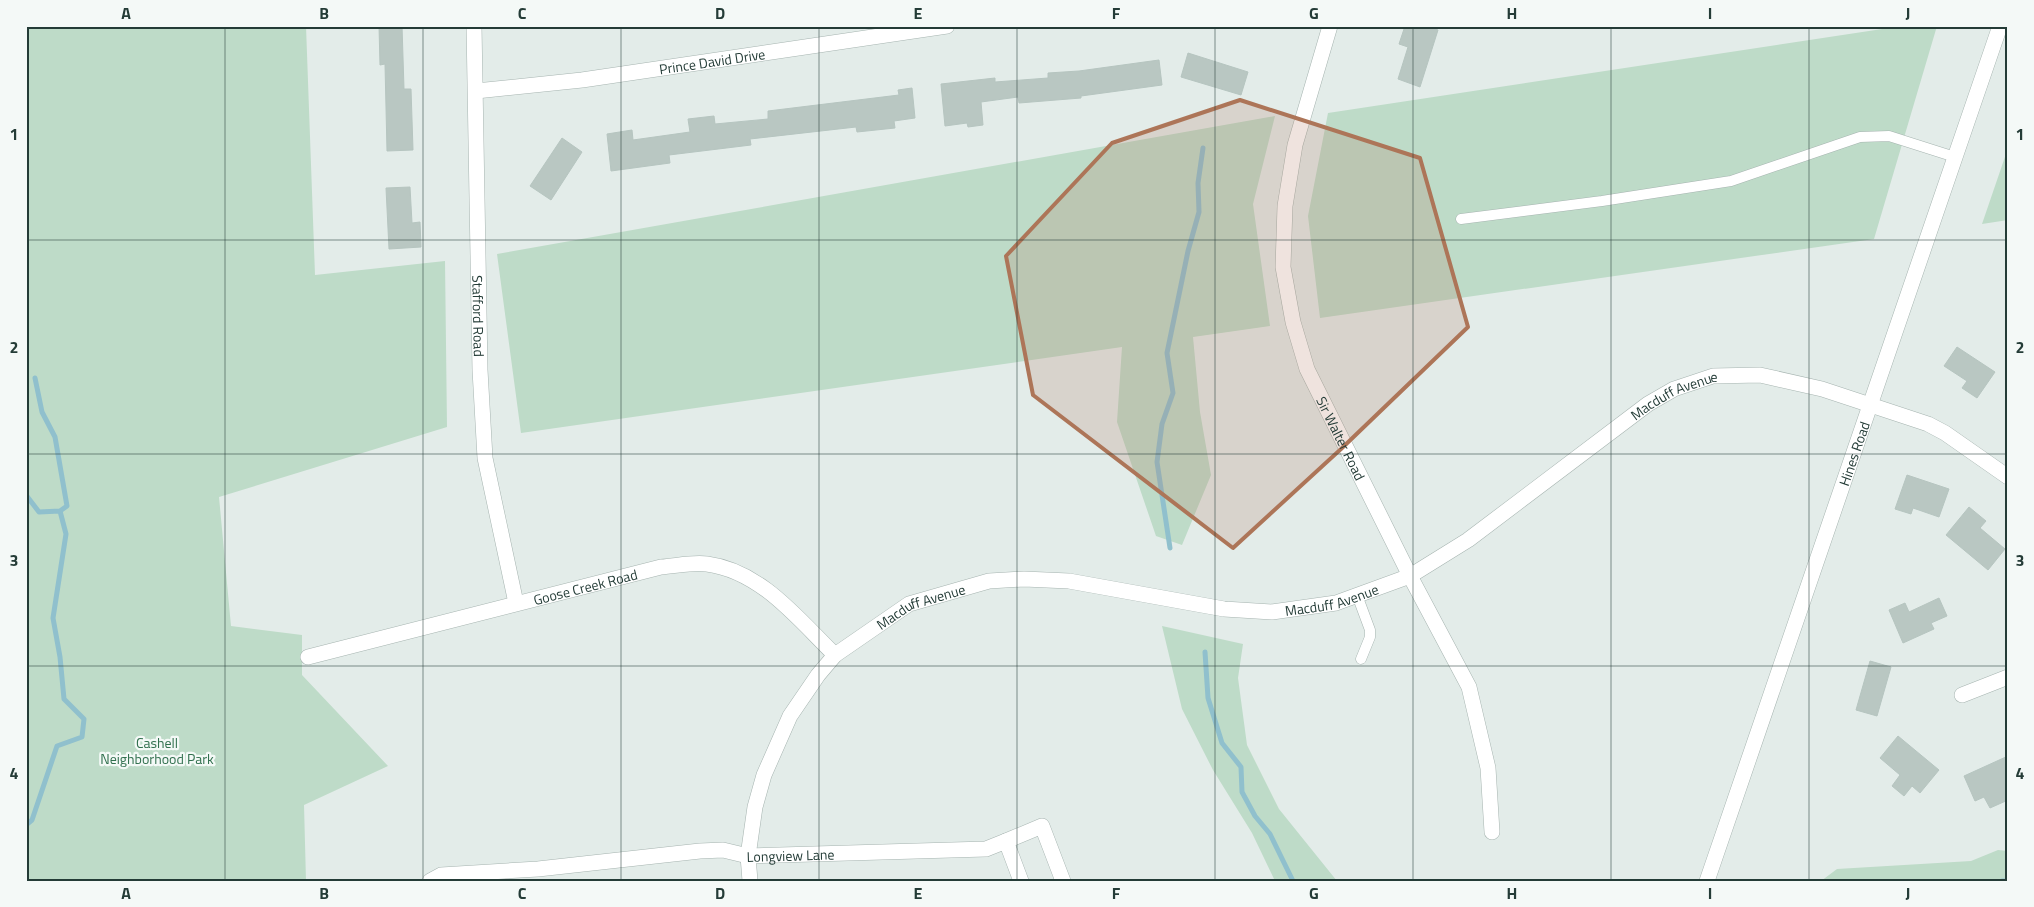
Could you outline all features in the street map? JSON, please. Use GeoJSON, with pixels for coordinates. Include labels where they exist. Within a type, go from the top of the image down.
{"type":"FeatureCollection","features":[{"type":"Feature","properties":{"kind":"street","name":"Stafford Road"},"geometry":{"type":"LineString","coordinates":[[474,26],[480,370],[485,458],[516,603]]}},
{"type":"Feature","properties":{"kind":"street","name":"Prince David Drive"},"geometry":{"type":"LineString","coordinates":[[476,91],[582,80],[947,26]]}},
{"type":"Feature","properties":{"kind":"street","name":"Hines Road"},"geometry":{"type":"LineString","coordinates":[[1707,881],[1868,406],[2000,26]]}},
{"type":"Feature","properties":{"kind":"street","name":"Sir Walter Road"},"geometry":{"type":"LineString","coordinates":[[1325,28],[1295,145],[1285,206],[1283,267],[1293,322],[1307,369],[1410,576],[1469,687],[1488,768],[1492,832]]}},
{"type":"Feature","properties":{"kind":"street","name":"Macduff Avenue"},"geometry":{"type":"LineString","coordinates":[[750,881],[748,856],[755,807],[776,744],[802,696],[835,655],[909,604],[989,581],[1024,579],[1069,581],[1224,609],[1272,612],[1336,603],[1410,576],[1468,540],[1648,404],[1674,390],[1713,376],[1760,375],[1822,388],[1868,406],[1928,424],[1945,433],[2008,477]]}},
{"type":"Feature","properties":{"kind":"street","name":"Goose Creek Road"},"geometry":{"type":"LineString","coordinates":[[308,657],[661,567],[705,563],[735,570],[762,585],[835,655]]}},
{"type":"Feature","properties":{"kind":"street"},"geometry":{"type":"LineString","coordinates":[[1962,694],[2008,677]]}},
{"type":"Feature","properties":{"kind":"street","name":"Longview Lane"},"geometry":{"type":"LineString","coordinates":[[430,881],[441,875],[533,875],[700,850],[723,850],[748,856],[986,849],[1042,826],[1063,881]]}},
{"type":"Feature","properties":{"kind":"street"},"geometry":{"type":"LineString","coordinates":[[1006,841],[1021,881]]}},
{"type":"Feature","properties":{"kind":"lane"},"geometry":{"type":"LineString","coordinates":[[1461,219],[1584,204],[1731,180],[1860,137],[1889,136],[1955,157]]}},
{"type":"Feature","properties":{"kind":"lane"},"geometry":{"type":"LineString","coordinates":[[1357,595],[1370,630],[1370,637],[1361,659]]}},
{"type":"Feature","properties":{"kind":"highlighted area"},"geometry":{"type":"Polygon","coordinates":[[[1240,100],[1420,158],[1468,327],[1341,449],[1233,548],[1033,395],[1006,256],[1112,143],[1240,100]]]}},
{"type":"Feature","properties":{"kind":"green space","name":"Cashell Neighborhood Park"},"geometry":{"type":"Polygon","coordinates":[[[26,26],[306,26],[315,275],[445,261],[447,427],[219,497],[231,626],[302,635],[302,675],[388,766],[304,805],[306,881],[26,881],[26,26]]]}},
{"type":"Feature","properties":{"kind":"green space"},"geometry":{"type":"Polygon","coordinates":[[[1902,26],[1937,26],[1874,239],[1320,318],[1308,216],[1328,113],[1902,26]]]}},
{"type":"Feature","properties":{"kind":"green space"},"geometry":{"type":"Polygon","coordinates":[[[1275,116],[1253,204],[1270,326],[1193,337],[1200,412],[1211,475],[1182,545],[1156,536],[1117,422],[1122,347],[521,433],[497,254],[1275,116]]]}},
{"type":"Feature","properties":{"kind":"green space"},"geometry":{"type":"Polygon","coordinates":[[[2008,148],[2008,220],[1982,224],[2008,148]]]}},
{"type":"Feature","properties":{"kind":"green space"},"geometry":{"type":"Polygon","coordinates":[[[1162,626],[1243,644],[1238,678],[1247,745],[1279,809],[1337,881],[1275,881],[1252,833],[1213,770],[1182,709],[1162,626]]]}},
{"type":"Feature","properties":{"kind":"green space"},"geometry":{"type":"Polygon","coordinates":[[[1998,850],[2008,851],[2008,881],[1821,881],[1837,869],[1971,861],[1998,850]]]}},
{"type":"Feature","properties":{"kind":"building"},"geometry":{"type":"Polygon","coordinates":[[[379,26],[402,26],[404,89],[411,89],[413,150],[387,151],[385,64],[380,65],[379,26]]]}},
{"type":"Feature","properties":{"kind":"building"},"geometry":{"type":"Polygon","coordinates":[[[1405,26],[1428,26],[1438,30],[1420,87],[1398,79],[1408,47],[1399,44],[1405,26]]]}},
{"type":"Feature","properties":{"kind":"building"},"geometry":{"type":"Polygon","coordinates":[[[1188,53],[1248,72],[1241,95],[1181,77],[1188,53]]]}},
{"type":"Feature","properties":{"kind":"building"},"geometry":{"type":"Polygon","coordinates":[[[1159,60],[1162,85],[1081,96],[1081,98],[1019,103],[1018,97],[981,102],[983,125],[968,127],[967,123],[945,126],[941,84],[995,78],[995,82],[1048,78],[1048,73],[1079,71],[1159,60]]]}},
{"type":"Feature","properties":{"kind":"building"},"geometry":{"type":"Polygon","coordinates":[[[912,88],[915,118],[894,121],[895,128],[857,132],[856,127],[750,139],[751,145],[669,155],[670,163],[611,171],[607,134],[632,130],[633,140],[690,132],[688,119],[714,116],[715,124],[768,119],[768,111],[899,95],[898,90],[912,88]]]}},
{"type":"Feature","properties":{"kind":"building"},"geometry":{"type":"Polygon","coordinates":[[[562,138],[582,152],[551,200],[530,186],[562,138]]]}},
{"type":"Feature","properties":{"kind":"building"},"geometry":{"type":"Polygon","coordinates":[[[410,187],[412,223],[420,222],[421,247],[389,249],[386,188],[410,187]]]}},
{"type":"Feature","properties":{"kind":"building"},"geometry":{"type":"Polygon","coordinates":[[[1957,347],[1995,372],[1977,398],[1962,388],[1967,381],[1944,366],[1957,347]]]}},
{"type":"Feature","properties":{"kind":"building"},"geometry":{"type":"Polygon","coordinates":[[[1907,475],[1949,489],[1939,517],[1913,508],[1911,514],[1895,509],[1907,475]]]}},
{"type":"Feature","properties":{"kind":"building"},"geometry":{"type":"Polygon","coordinates":[[[1969,507],[1986,521],[1980,528],[2005,549],[1988,570],[1946,535],[1969,507]]]}},
{"type":"Feature","properties":{"kind":"building"},"geometry":{"type":"Polygon","coordinates":[[[1939,598],[1947,616],[1931,623],[1934,629],[1903,643],[1889,610],[1905,603],[1909,612],[1939,598]]]}},
{"type":"Feature","properties":{"kind":"building"},"geometry":{"type":"Polygon","coordinates":[[[1870,661],[1891,667],[1877,716],[1856,710],[1870,661]]]}},
{"type":"Feature","properties":{"kind":"building"},"geometry":{"type":"Polygon","coordinates":[[[1898,736],[1939,770],[1920,793],[1912,786],[1904,796],[1892,786],[1900,775],[1880,758],[1898,736]]]}},
{"type":"Feature","properties":{"kind":"building"},"geometry":{"type":"Polygon","coordinates":[[[2008,756],[2008,800],[1990,808],[1984,797],[1975,801],[1964,776],[2008,756]]]}},
{"type":"Feature","properties":{"kind":"waterway"},"geometry":{"type":"LineString","coordinates":[[26,29],[29,26]]}},
{"type":"Feature","properties":{"kind":"waterway"},"geometry":{"type":"LineString","coordinates":[[1170,548],[1157,462],[1162,424],[1173,393],[1167,353],[1188,251],[1199,212],[1198,183],[1203,148]]}},
{"type":"Feature","properties":{"kind":"waterway"},"geometry":{"type":"LineString","coordinates":[[35,378],[42,412],[55,437],[67,506],[60,511]]}},
{"type":"Feature","properties":{"kind":"waterway"},"geometry":{"type":"LineString","coordinates":[[26,495],[39,512],[60,511],[66,534],[53,618],[60,657],[64,699],[84,719],[82,737],[57,746],[32,820],[26,825]]}},
{"type":"Feature","properties":{"kind":"waterway"},"geometry":{"type":"LineString","coordinates":[[1205,652],[1208,698],[1222,743],[1241,767],[1242,792],[1255,816],[1270,834],[1293,881]]}},
{"type":"Feature","properties":{"kind":"waterway"},"geometry":{"type":"LineString","coordinates":[[2002,881],[2008,881]]}}]}
